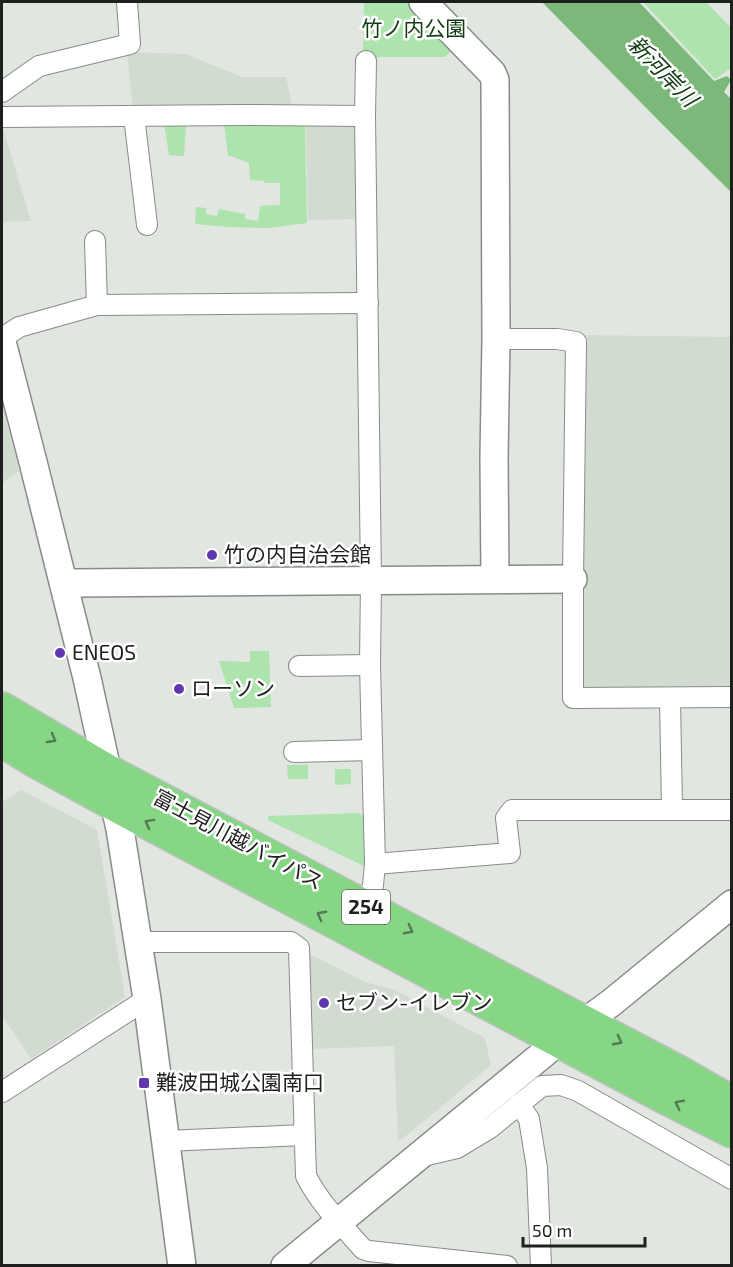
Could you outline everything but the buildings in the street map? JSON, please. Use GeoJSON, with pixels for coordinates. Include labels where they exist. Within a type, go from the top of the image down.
{"type":"FeatureCollection","features":[{"type":"Feature","properties":{"kind":"highway","name":"富士見川越バイパス"},"geometry":{"type":"LineString","coordinates":[[2,709],[108,771],[368,909],[732,1131]]}},
{"type":"Feature","properties":{"kind":"highway","name":"富士見川越バイパス"},"geometry":{"type":"LineString","coordinates":[[2,740],[34,760],[115,803],[571,1032],[680,1073],[732,1103]]}},
{"type":"Feature","properties":{"kind":"street"},"geometry":{"type":"LineString","coordinates":[[2,92],[39,66],[130,44],[127,2]]}},
{"type":"Feature","properties":{"kind":"street"},"geometry":{"type":"LineString","coordinates":[[423,2],[492,73],[495,80],[495,579]]}},
{"type":"Feature","properties":{"kind":"street"},"geometry":{"type":"LineString","coordinates":[[366,61],[370,665],[375,864],[374,885],[368,909]]}},
{"type":"Feature","properties":{"kind":"street"},"geometry":{"type":"LineString","coordinates":[[134,116],[147,225]]}},
{"type":"Feature","properties":{"kind":"street"},"geometry":{"type":"LineString","coordinates":[[2,117],[365,116]]}},
{"type":"Feature","properties":{"kind":"street"},"geometry":{"type":"LineString","coordinates":[[95,241],[98,305]]}},
{"type":"Feature","properties":{"kind":"street"},"geometry":{"type":"LineString","coordinates":[[182,1266],[147,999],[115,803],[64,585],[2,340],[19,327],[98,305],[368,303]]}},
{"type":"Feature","properties":{"kind":"street"},"geometry":{"type":"LineString","coordinates":[[496,339],[557,339],[576,342],[573,698],[732,697]]}},
{"type":"Feature","properties":{"kind":"street"},"geometry":{"type":"LineString","coordinates":[[64,585],[73,583],[371,579],[573,579]]}},
{"type":"Feature","properties":{"kind":"street"},"geometry":{"type":"LineString","coordinates":[[299,666],[370,665]]}},
{"type":"Feature","properties":{"kind":"street"},"geometry":{"type":"LineString","coordinates":[[670,698],[672,809]]}},
{"type":"Feature","properties":{"kind":"street"},"geometry":{"type":"LineString","coordinates":[[294,752],[372,750]]}},
{"type":"Feature","properties":{"kind":"street"},"geometry":{"type":"LineString","coordinates":[[375,864],[510,853],[506,818],[512,810],[732,810]]}},
{"type":"Feature","properties":{"kind":"street"},"geometry":{"type":"LineString","coordinates":[[297,1262],[339,1222],[732,904]]}},
{"type":"Feature","properties":{"kind":"street"},"geometry":{"type":"LineString","coordinates":[[138,942],[291,942],[299,948],[304,1134],[306,1176],[310,1184],[363,1249],[507,1266]]}},
{"type":"Feature","properties":{"kind":"street"},"geometry":{"type":"LineString","coordinates":[[2,1092],[147,999]]}},
{"type":"Feature","properties":{"kind":"street"},"geometry":{"type":"LineString","coordinates":[[419,1157],[457,1148],[490,1128],[542,1086],[561,1085],[578,1091],[732,1179]]}},
{"type":"Feature","properties":{"kind":"street"},"geometry":{"type":"LineString","coordinates":[[519,1104],[529,1119],[537,1168],[541,1266]]}},
{"type":"Feature","properties":{"kind":"street"},"geometry":{"type":"LineString","coordinates":[[166,1141],[304,1134]]}},
{"type":"Feature","properties":{"kind":"shaded area"},"geometry":{"type":"Polygon","coordinates":[[[127,52],[186,54],[242,77],[286,77],[293,110],[133,109],[127,52]]]}},
{"type":"Feature","properties":{"kind":"shaded area"},"geometry":{"type":"Polygon","coordinates":[[[306,123],[359,123],[362,219],[308,220],[306,123]]]}},
{"type":"Feature","properties":{"kind":"shaded area"},"geometry":{"type":"Polygon","coordinates":[[[2,125],[31,221],[2,222],[2,125]]]}},
{"type":"Feature","properties":{"kind":"shaded area"},"geometry":{"type":"Polygon","coordinates":[[[580,335],[731,337],[731,691],[587,691],[581,679],[580,335]]]}},
{"type":"Feature","properties":{"kind":"shaded area"},"geometry":{"type":"Polygon","coordinates":[[[2,403],[19,471],[2,483],[2,403]]]}},
{"type":"Feature","properties":{"kind":"shaded area"},"geometry":{"type":"Polygon","coordinates":[[[21,790],[97,830],[125,997],[31,1059],[2,1016],[2,802],[21,790]]]}},
{"type":"Feature","properties":{"kind":"shaded area"},"geometry":{"type":"Polygon","coordinates":[[[306,952],[365,982],[395,990],[485,1038],[491,1065],[398,1142],[394,1046],[309,1049],[306,952]]]}},
{"type":"Feature","properties":{"kind":"green space","name":"竹ノ内公園"},"geometry":{"type":"Polygon","coordinates":[[[364,2],[427,2],[463,39],[445,57],[381,57],[363,60],[364,2]]]}},
{"type":"Feature","properties":{"kind":"green space"},"geometry":{"type":"Polygon","coordinates":[[[643,2],[706,2],[731,28],[731,68],[715,79],[643,2]]]}},
{"type":"Feature","properties":{"kind":"green space"},"geometry":{"type":"Polygon","coordinates":[[[164,123],[186,124],[184,156],[169,155],[164,123]]]}},
{"type":"Feature","properties":{"kind":"green space"},"geometry":{"type":"Polygon","coordinates":[[[224,124],[305,124],[307,223],[268,228],[195,224],[196,207],[206,208],[206,214],[217,216],[219,209],[245,214],[245,219],[258,221],[260,206],[280,205],[280,183],[250,180],[249,163],[228,155],[224,124]]]}},
{"type":"Feature","properties":{"kind":"green space"},"geometry":{"type":"Polygon","coordinates":[[[250,651],[269,651],[271,707],[234,708],[219,661],[250,662],[250,651]]]}},
{"type":"Feature","properties":{"kind":"green space"},"geometry":{"type":"Polygon","coordinates":[[[287,765],[308,765],[308,779],[288,779],[287,765]]]}},
{"type":"Feature","properties":{"kind":"green space"},"geometry":{"type":"Polygon","coordinates":[[[335,769],[351,769],[351,784],[335,785],[335,769]]]}},
{"type":"Feature","properties":{"kind":"green space"},"geometry":{"type":"Polygon","coordinates":[[[359,813],[366,819],[368,868],[268,820],[268,816],[359,813]]]}},
{"type":"Feature","properties":{"kind":"water","name":"新河岸川"},"geometry":{"type":"Polygon","coordinates":[[[542,2],[639,2],[714,81],[727,76],[731,80],[724,92],[731,99],[731,192],[662,124],[542,2]]]}},
{"type":"Feature","properties":{"kind":"place","name":"竹の内自治会館"},"geometry":{"type":"Point","coordinates":[212,555]}},
{"type":"Feature","properties":{"kind":"place","name":"ENEOS"},"geometry":{"type":"Point","coordinates":[60,653]}},
{"type":"Feature","properties":{"kind":"place","name":"ローソン"},"geometry":{"type":"Point","coordinates":[179,689]}},
{"type":"Feature","properties":{"kind":"place","name":"セブン-イレブン"},"geometry":{"type":"Point","coordinates":[324,1003]}},
{"type":"Feature","properties":{"kind":"place","name":"難波田城公園南口"},"geometry":{"type":"Point","coordinates":[144,1083]}}]}
